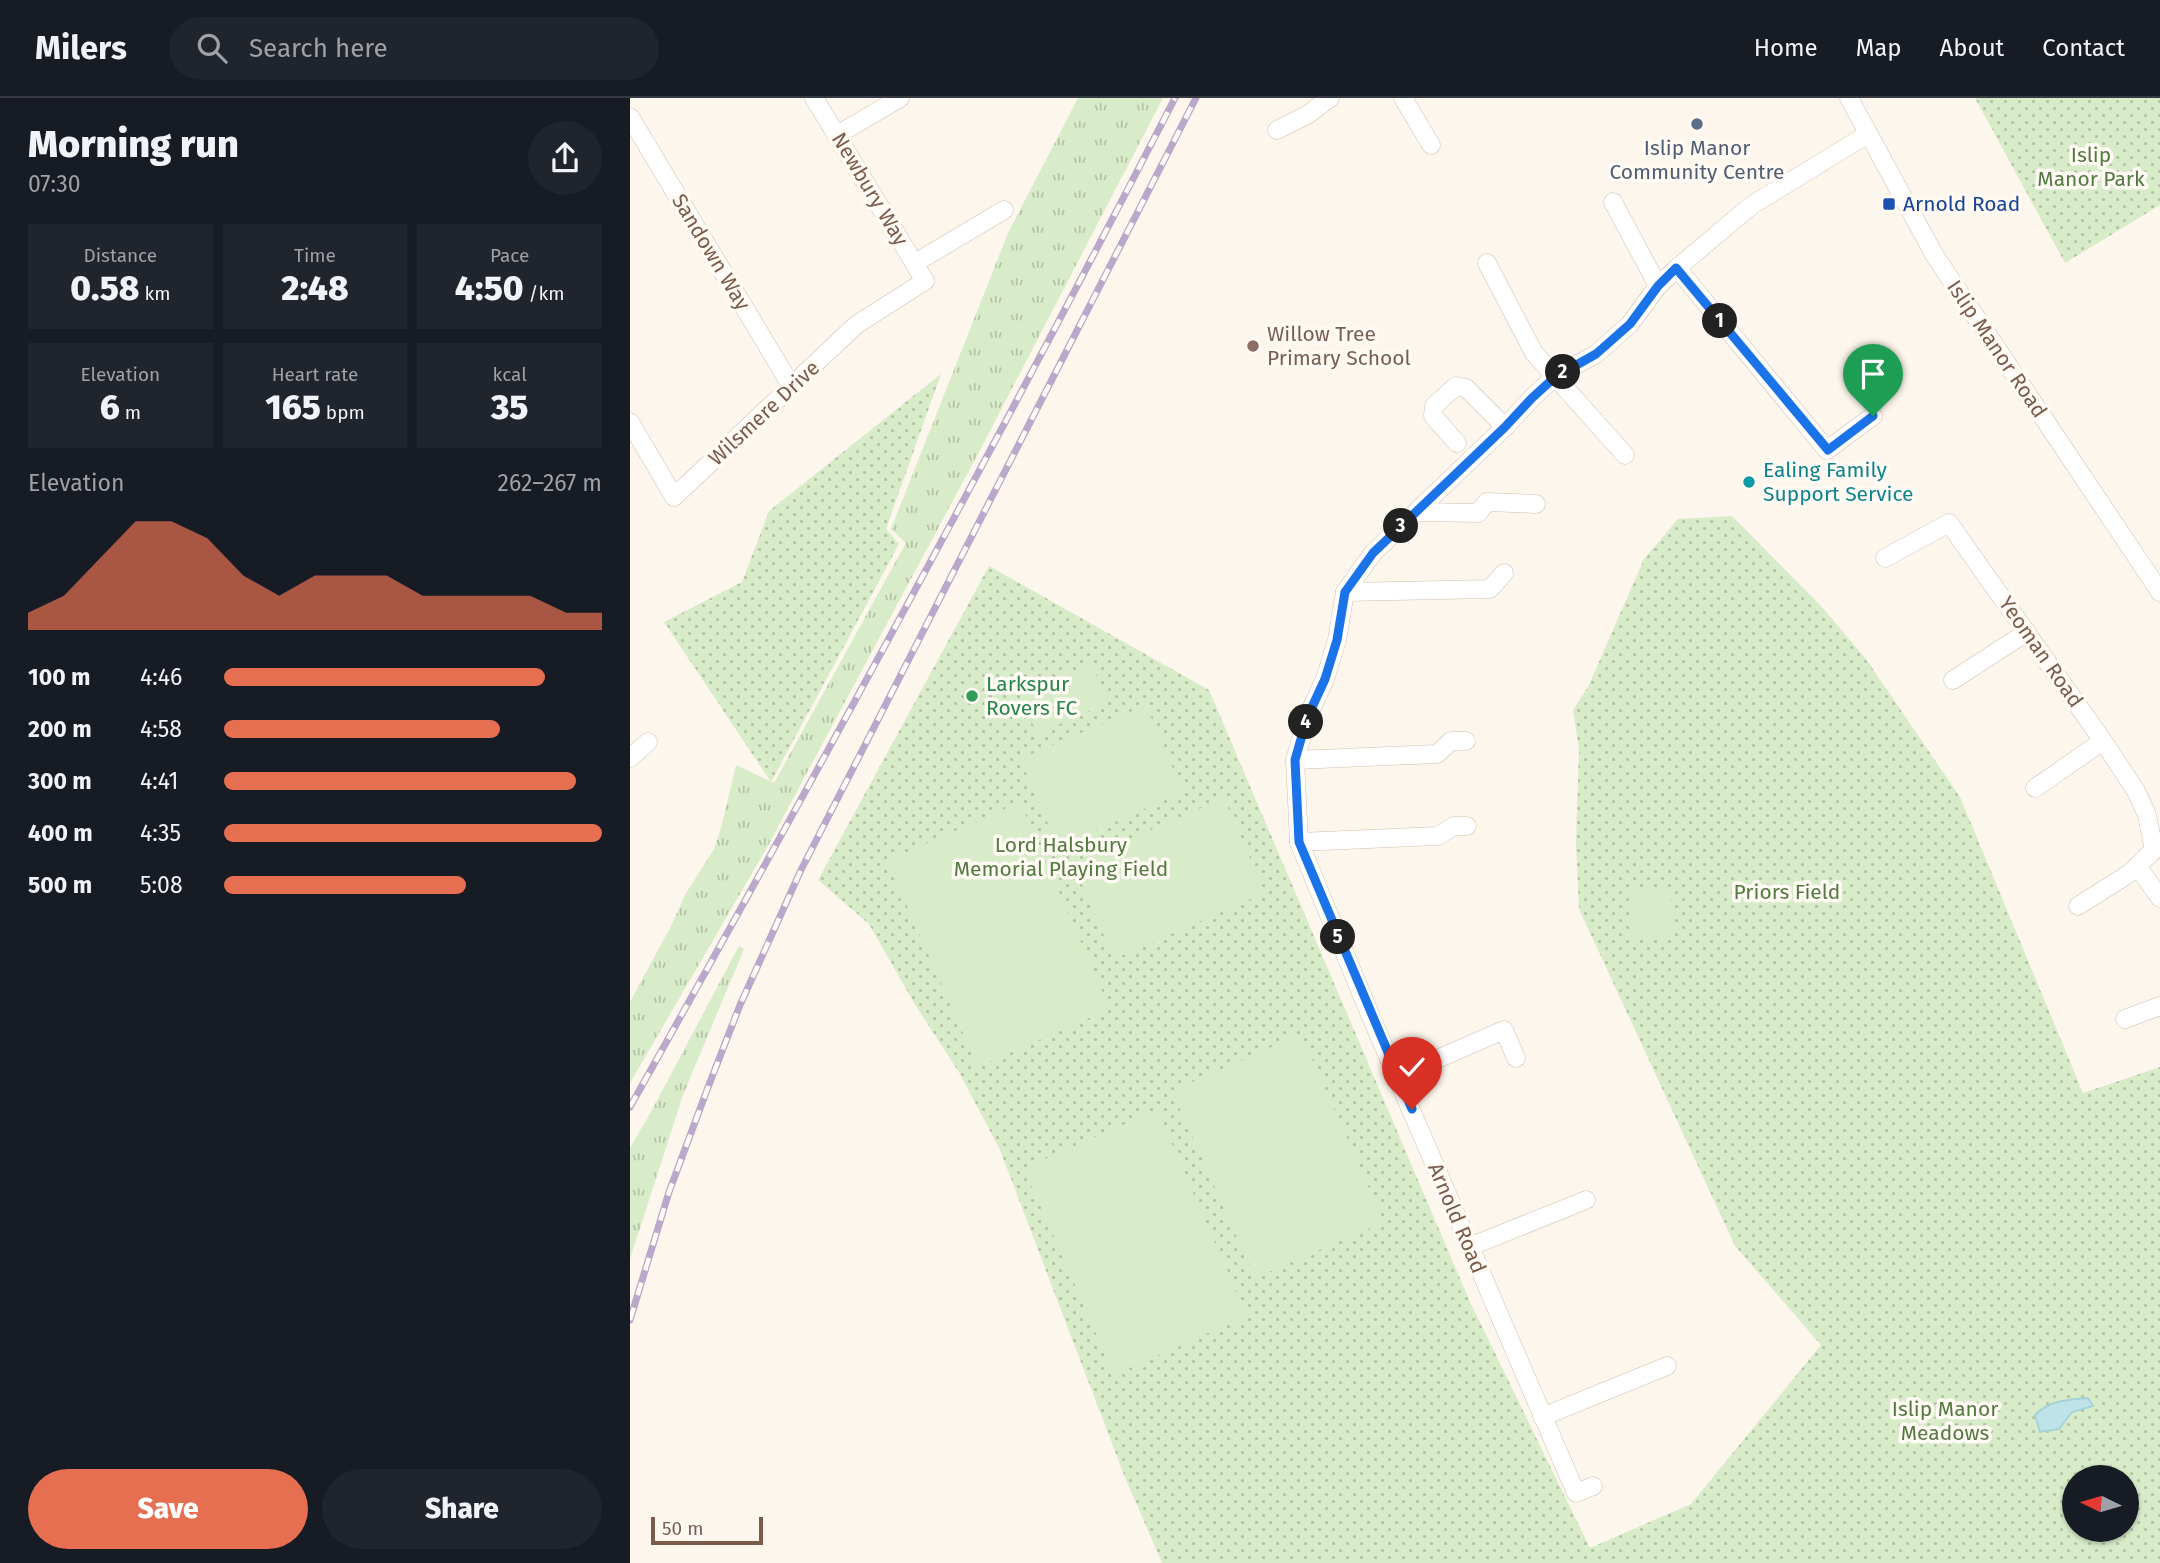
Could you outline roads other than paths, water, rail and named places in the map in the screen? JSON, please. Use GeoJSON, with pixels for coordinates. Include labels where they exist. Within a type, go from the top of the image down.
{"type":"FeatureCollection","features":[{"type":"Feature","properties":{"kind":"street","name":"Newbury Way"},"geometry":{"type":"LineString","coordinates":[[814,98],[925,281]]}},
{"type":"Feature","properties":{"kind":"street"},"geometry":{"type":"LineString","coordinates":[[837,135],[900,98]]}},
{"type":"Feature","properties":{"kind":"street"},"geometry":{"type":"LineString","coordinates":[[1277,130],[1330,98]]}},
{"type":"Feature","properties":{"kind":"street"},"geometry":{"type":"LineString","coordinates":[[1403,98],[1431,145]]}},
{"type":"Feature","properties":{"kind":"street","name":"Islip Manor Road"},"geometry":{"type":"LineString","coordinates":[[1849,98],[1935,256],[2160,592]]}},
{"type":"Feature","properties":{"kind":"street","name":"Sandown Way"},"geometry":{"type":"LineString","coordinates":[[630,117],[792,387]]}},
{"type":"Feature","properties":{"kind":"street","name":"Arnold Road"},"geometry":{"type":"LineString","coordinates":[[1593,1486],[1576,1493],[1469,1247],[1299,842],[1295,760],[1307,718],[1325,679],[1337,640],[1345,592],[1373,553],[1555,377],[1596,354],[1630,324],[1658,286],[1676,268],[1752,205],[1868,134]]}},
{"type":"Feature","properties":{"kind":"street"},"geometry":{"type":"LineString","coordinates":[[1613,202],[1658,286]]}},
{"type":"Feature","properties":{"kind":"street"},"geometry":{"type":"LineString","coordinates":[[915,263],[1004,211]]}},
{"type":"Feature","properties":{"kind":"street"},"geometry":{"type":"LineString","coordinates":[[1487,263],[1534,353],[1625,455]]}},
{"type":"Feature","properties":{"kind":"street"},"geometry":{"type":"LineString","coordinates":[[1676,268],[1828,450],[1873,416]]}},
{"type":"Feature","properties":{"kind":"street","name":"Wilsmere Drive"},"geometry":{"type":"LineString","coordinates":[[630,422],[674,497],[856,325],[925,281]]}},
{"type":"Feature","properties":{"kind":"street"},"geometry":{"type":"LineString","coordinates":[[1457,443],[1433,416],[1434,406],[1456,386],[1466,388],[1505,427]]}},
{"type":"Feature","properties":{"kind":"street"},"geometry":{"type":"LineString","coordinates":[[1417,512],[1478,513],[1487,502],[1536,504]]}},
{"type":"Feature","properties":{"kind":"street","name":"Yeoman Road"},"geometry":{"type":"LineString","coordinates":[[1885,558],[1949,523],[2136,791],[2157,847]]}},
{"type":"Feature","properties":{"kind":"street"},"geometry":{"type":"LineString","coordinates":[[1345,592],[1490,589],[1504,573]]}},
{"type":"Feature","properties":{"kind":"street"},"geometry":{"type":"LineString","coordinates":[[1953,680],[2027,632]]}},
{"type":"Feature","properties":{"kind":"street"},"geometry":{"type":"LineString","coordinates":[[1295,760],[1437,754],[1451,741],[1466,741]]}},
{"type":"Feature","properties":{"kind":"street"},"geometry":{"type":"LineString","coordinates":[[2035,788],[2103,741]]}},
{"type":"Feature","properties":{"kind":"street"},"geometry":{"type":"LineString","coordinates":[[630,758],[648,742]]}},
{"type":"Feature","properties":{"kind":"street"},"geometry":{"type":"LineString","coordinates":[[1299,842],[1438,836],[1454,826],[1467,826]]}},
{"type":"Feature","properties":{"kind":"street"},"geometry":{"type":"LineString","coordinates":[[2078,906],[2130,873],[2157,847]]}},
{"type":"Feature","properties":{"kind":"street"},"geometry":{"type":"LineString","coordinates":[[2137,866],[2160,898]]}},
{"type":"Feature","properties":{"kind":"street"},"geometry":{"type":"LineString","coordinates":[[2125,1019],[2160,1006]]}},
{"type":"Feature","properties":{"kind":"street"},"geometry":{"type":"LineString","coordinates":[[1398,1076],[1504,1030],[1516,1058]]}},
{"type":"Feature","properties":{"kind":"street"},"geometry":{"type":"LineString","coordinates":[[1469,1247],[1586,1200]]}},
{"type":"Feature","properties":{"kind":"street"},"geometry":{"type":"LineString","coordinates":[[1542,1417],[1668,1366]]}},
{"type":"Feature","properties":{"kind":"water"},"geometry":{"type":"Polygon","coordinates":[[[2088,1398],[2093,1406],[2072,1412],[2059,1429],[2040,1432],[2035,1415],[2041,1410],[2059,1402],[2088,1398]]]}},
{"type":"Feature","properties":{"kind":"railway"},"geometry":{"type":"LineString","coordinates":[[630,1107],[907,605],[1175,98]]}},
{"type":"Feature","properties":{"kind":"railway"},"geometry":{"type":"LineString","coordinates":[[630,1320],[669,1192],[707,1090],[740,1005],[801,870],[1196,98]]}},
{"type":"Feature","properties":{"kind":"place","name":"Islip Manor Community Centre"},"geometry":{"type":"Point","coordinates":[1697,124]}},
{"type":"Feature","properties":{"kind":"place","name":"Arnold Road"},"geometry":{"type":"Point","coordinates":[1889,204]}},
{"type":"Feature","properties":{"kind":"place","name":"Willow Tree Primary School"},"geometry":{"type":"Point","coordinates":[1253,346]}},
{"type":"Feature","properties":{"kind":"place","name":"Ealing Family Support Service"},"geometry":{"type":"Point","coordinates":[1749,482]}},
{"type":"Feature","properties":{"kind":"place","name":"Larkspur Rovers FC"},"geometry":{"type":"Point","coordinates":[972,696]}},
{"type":"Feature","properties":{"kind":"park label","name":"Islip Manor Park"},"geometry":{"type":"Point","coordinates":[2091,167]}},
{"type":"Feature","properties":{"kind":"park label","name":"Lord Halsbury Memorial Playing Field"},"geometry":{"type":"Point","coordinates":[1061,857]}},
{"type":"Feature","properties":{"kind":"park label","name":"Priors Field"},"geometry":{"type":"Point","coordinates":[1787,892]}},
{"type":"Feature","properties":{"kind":"park label","name":"Islip Manor Meadows"},"geometry":{"type":"Point","coordinates":[1945,1421]}}]}
